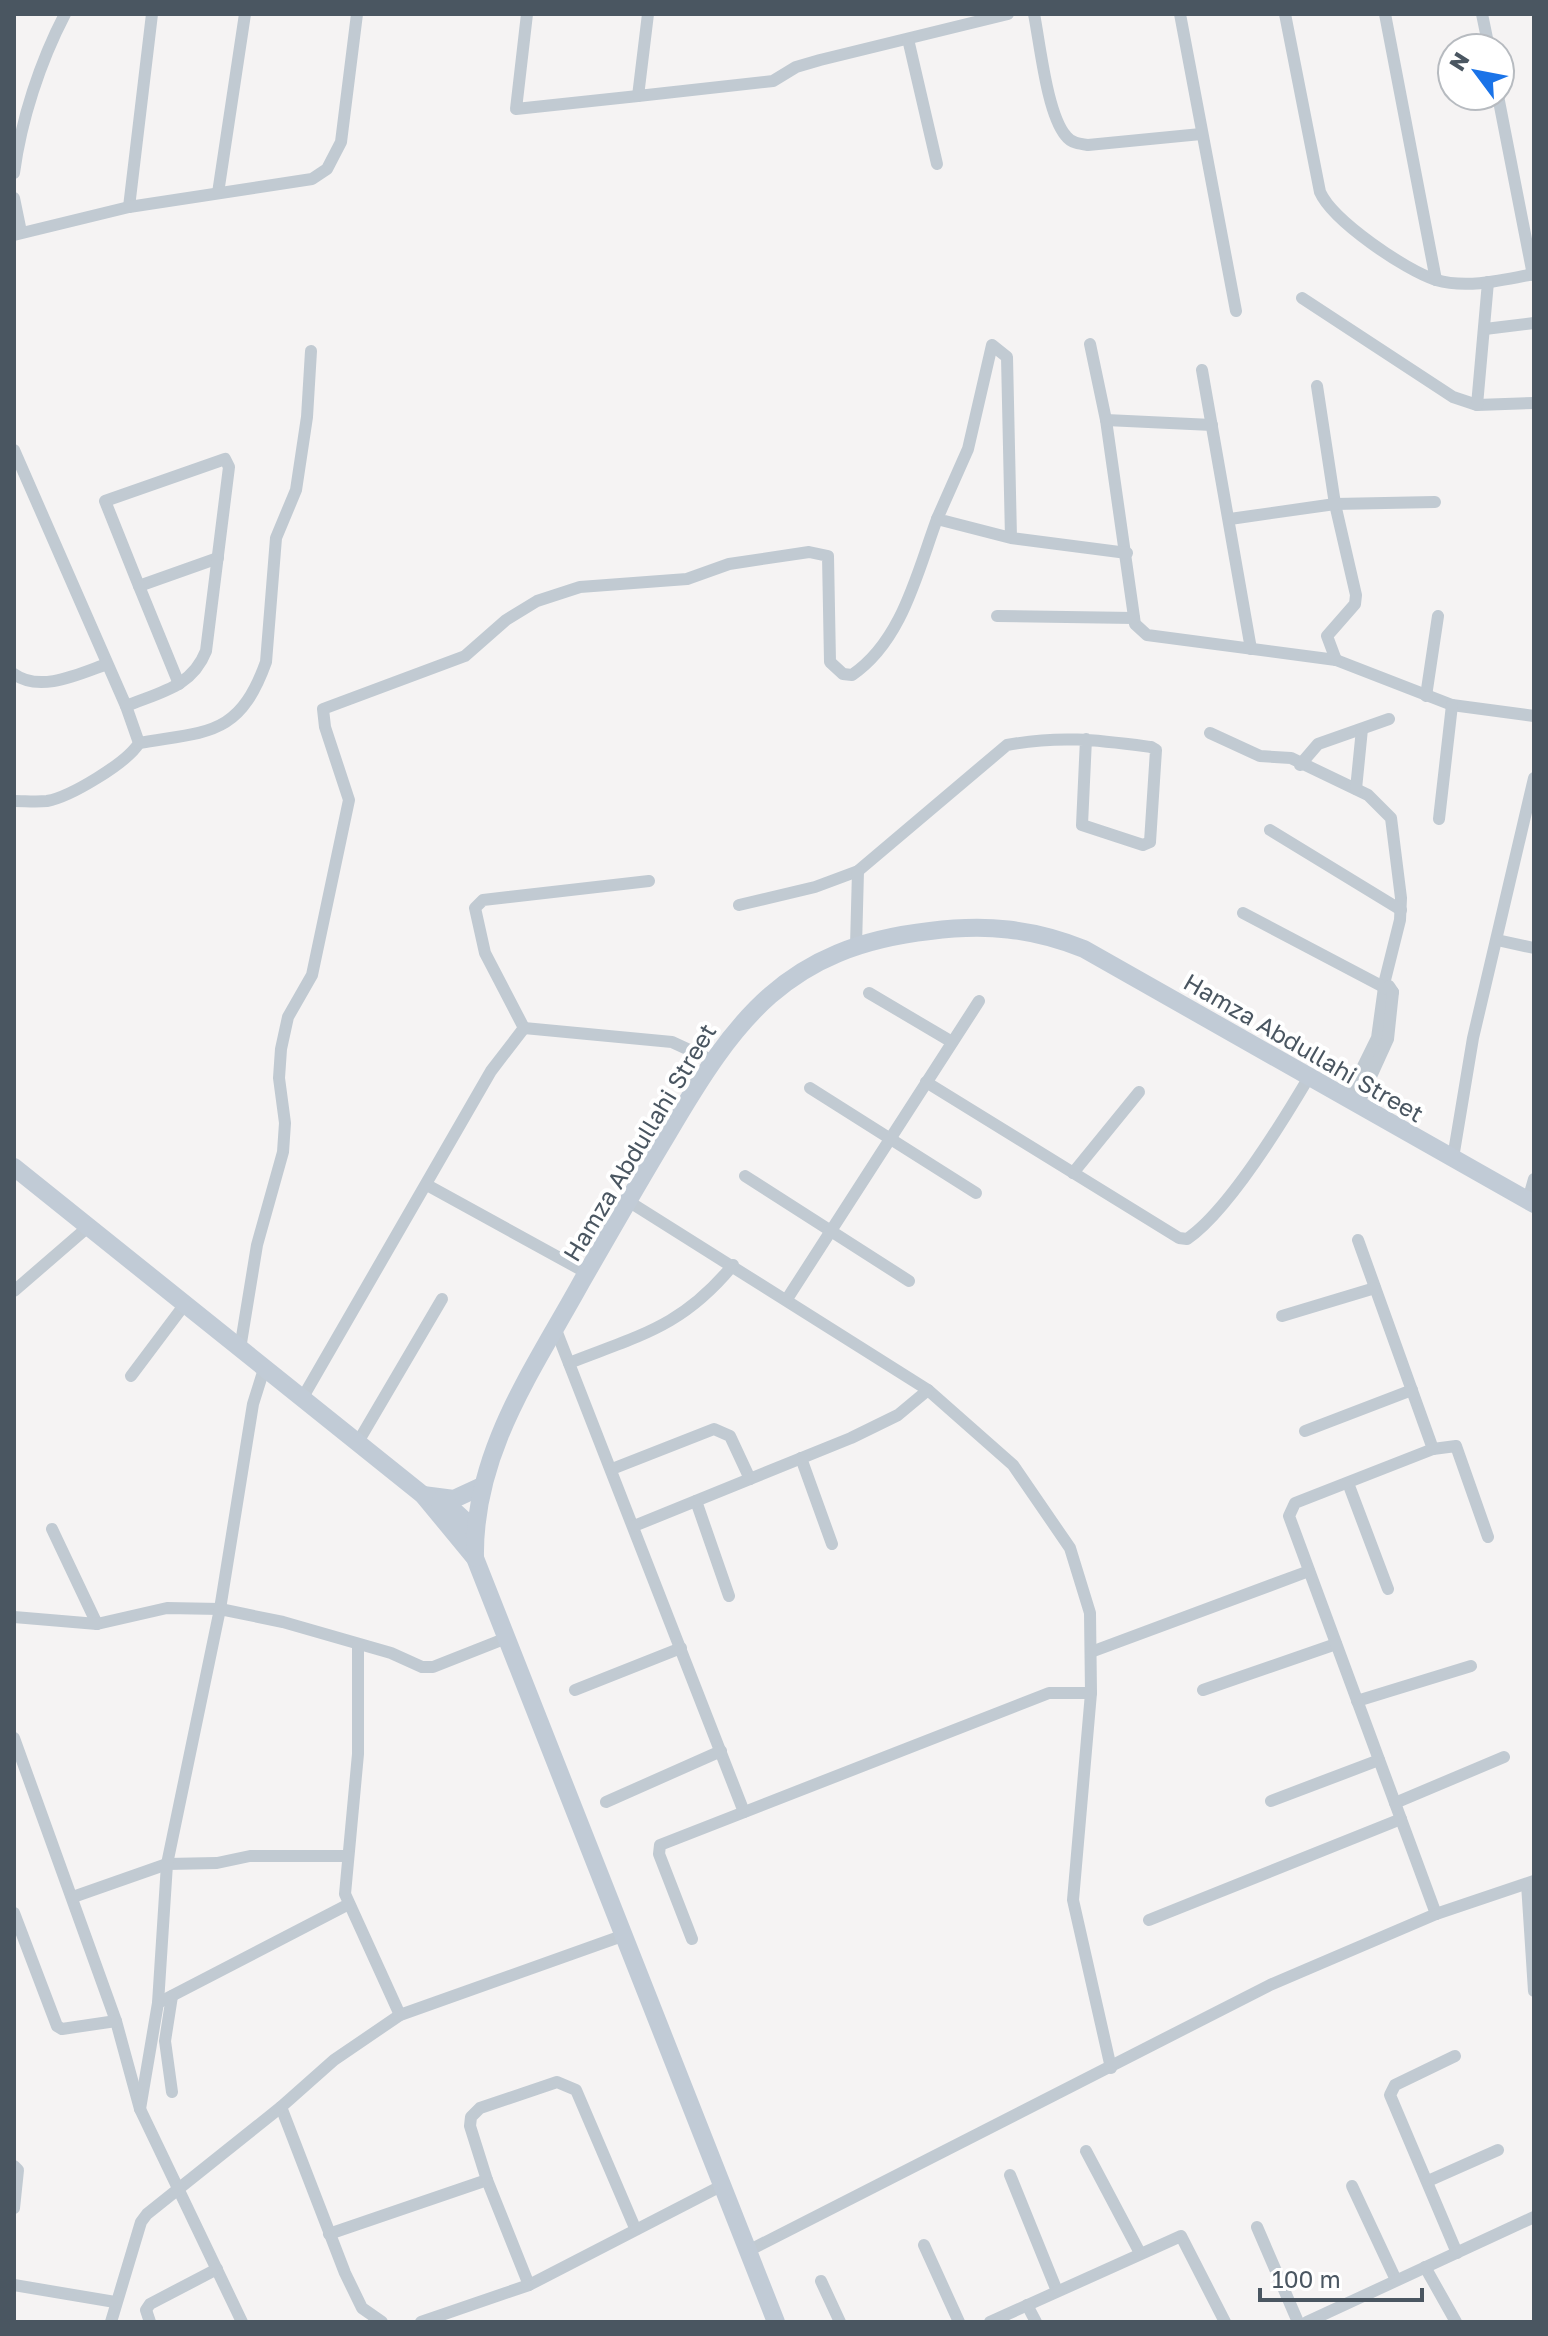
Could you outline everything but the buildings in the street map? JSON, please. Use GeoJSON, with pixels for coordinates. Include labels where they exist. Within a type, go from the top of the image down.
{"type":"FeatureCollection","features":[{"type":"Feature","properties":{"kind":"main road","name":"Hamza Abdullahi Street"},"geometry":{"type":"LineString","coordinates":[[475,1558],[474,1529],[480,1487],[520,1391],[711,1060],[762,1001],[801,972],[856,946],[904,934],[957,927],[1015,928],[1050,935],[1084,949],[1531,1202]]}},
{"type":"Feature","properties":{"kind":"main road"},"geometry":{"type":"LineString","coordinates":[[14,1167],[264,1369],[474,1529]]}},
{"type":"Feature","properties":{"kind":"main road"},"geometry":{"type":"LineString","coordinates":[[432,1497],[469,1495],[480,1487]]}},
{"type":"Feature","properties":{"kind":"main road"},"geometry":{"type":"LineString","coordinates":[[432,1497],[475,1558],[504,1639],[776,2322]]}},
{"type":"Feature","properties":{"kind":"main road"},"geometry":{"type":"LineString","coordinates":[[453,1529],[474,1529]]}},
{"type":"Feature","properties":{"kind":"street"},"geometry":{"type":"LineString","coordinates":[[14,173],[17,150],[49,44],[65,14]]}},
{"type":"Feature","properties":{"kind":"street"},"geometry":{"type":"LineString","coordinates":[[129,207],[152,14]]}},
{"type":"Feature","properties":{"kind":"street"},"geometry":{"type":"LineString","coordinates":[[218,193],[245,14]]}},
{"type":"Feature","properties":{"kind":"street"},"geometry":{"type":"LineString","coordinates":[[14,198],[18,234],[129,207],[312,179],[327,169],[341,142],[357,14]]}},
{"type":"Feature","properties":{"kind":"street"},"geometry":{"type":"LineString","coordinates":[[527,14],[516,109],[773,81],[796,67],[1008,14]]}},
{"type":"Feature","properties":{"kind":"street"},"geometry":{"type":"LineString","coordinates":[[638,96],[648,14]]}},
{"type":"Feature","properties":{"kind":"street"},"geometry":{"type":"LineString","coordinates":[[1034,14],[1054,108],[1065,136],[1077,144],[1088,145],[1201,134]]}},
{"type":"Feature","properties":{"kind":"street"},"geometry":{"type":"LineString","coordinates":[[1180,14],[1236,311]]}},
{"type":"Feature","properties":{"kind":"street"},"geometry":{"type":"LineString","coordinates":[[1285,14],[1305,125],[1325,203],[1352,227],[1436,280],[1488,282],[1534,274],[1501,112]]}},
{"type":"Feature","properties":{"kind":"street"},"geometry":{"type":"LineString","coordinates":[[1385,14],[1436,280]]}},
{"type":"Feature","properties":{"kind":"street"},"geometry":{"type":"LineString","coordinates":[[908,39],[937,164]]}},
{"type":"Feature","properties":{"kind":"street"},"geometry":{"type":"LineString","coordinates":[[1477,405],[1488,282]]}},
{"type":"Feature","properties":{"kind":"street"},"geometry":{"type":"LineString","coordinates":[[1302,298],[1453,397],[1477,405],[1534,403]]}},
{"type":"Feature","properties":{"kind":"street"},"geometry":{"type":"LineString","coordinates":[[1485,329],[1534,323]]}},
{"type":"Feature","properties":{"kind":"street"},"geometry":{"type":"LineString","coordinates":[[1090,344],[1106,420],[1134,618],[1139,632],[1336,660],[1452,705],[1534,716]]}},
{"type":"Feature","properties":{"kind":"street"},"geometry":{"type":"LineString","coordinates":[[240,1349],[257,1245],[283,1152],[285,1123],[279,1078],[281,1049],[288,1017],[312,975],[349,800],[325,727],[323,709],[465,656],[506,620],[537,601],[580,587],[687,579],[729,564],[809,552],[828,556],[830,662],[843,674],[852,675],[868,665],[901,618],[937,519],[968,449],[992,345],[1007,357],[1011,538]]}},
{"type":"Feature","properties":{"kind":"street"},"geometry":{"type":"LineString","coordinates":[[14,801],[49,801],[81,787],[133,753],[139,743],[208,731],[235,718],[260,678],[266,662],[276,538],[296,490],[307,417],[311,351]]}},
{"type":"Feature","properties":{"kind":"street"},"geometry":{"type":"LineString","coordinates":[[1202,370],[1251,649]]}},
{"type":"Feature","properties":{"kind":"street"},"geometry":{"type":"LineString","coordinates":[[1317,386],[1335,504],[1356,595],[1355,604],[1327,636],[1336,660]]}},
{"type":"Feature","properties":{"kind":"street"},"geometry":{"type":"LineString","coordinates":[[1106,420],[1212,425]]}},
{"type":"Feature","properties":{"kind":"street"},"geometry":{"type":"LineString","coordinates":[[14,450],[126,706],[139,743]]}},
{"type":"Feature","properties":{"kind":"street"},"geometry":{"type":"LineString","coordinates":[[126,706],[179,684],[198,672],[206,651],[218,558],[229,467],[225,459],[105,501],[179,684]]}},
{"type":"Feature","properties":{"kind":"street"},"geometry":{"type":"LineString","coordinates":[[1230,519],[1335,504],[1435,502]]}},
{"type":"Feature","properties":{"kind":"street"},"geometry":{"type":"LineString","coordinates":[[937,519],[1011,538],[1127,553]]}},
{"type":"Feature","properties":{"kind":"street"},"geometry":{"type":"LineString","coordinates":[[139,586],[218,558]]}},
{"type":"Feature","properties":{"kind":"street"},"geometry":{"type":"LineString","coordinates":[[997,616],[1134,618]]}},
{"type":"Feature","properties":{"kind":"street"},"geometry":{"type":"LineString","coordinates":[[1426,696],[1438,616]]}},
{"type":"Feature","properties":{"kind":"street"},"geometry":{"type":"LineString","coordinates":[[14,674],[25,682],[41,683],[107,664]]}},
{"type":"Feature","properties":{"kind":"street"},"geometry":{"type":"LineString","coordinates":[[1439,819],[1452,705]]}},
{"type":"Feature","properties":{"kind":"street"},"geometry":{"type":"LineString","coordinates":[[1300,765],[1318,744],[1389,719]]}},
{"type":"Feature","properties":{"kind":"street"},"geometry":{"type":"LineString","coordinates":[[1356,789],[1362,729]]}},
{"type":"Feature","properties":{"kind":"street"},"geometry":{"type":"LineString","coordinates":[[1210,733],[1260,756],[1291,758],[1300,765],[1356,789],[1377,802],[1391,818],[1401,910],[1377,1038],[1352,1102]]}},
{"type":"Feature","properties":{"kind":"street"},"geometry":{"type":"LineString","coordinates":[[739,905],[815,887],[858,871],[1007,745],[1039,739],[1086,739],[1156,750],[1150,842],[1143,845],[1082,825],[1086,739]]}},
{"type":"Feature","properties":{"kind":"street"},"geometry":{"type":"LineString","coordinates":[[1453,1158],[1473,1038],[1534,778]]}},
{"type":"Feature","properties":{"kind":"street"},"geometry":{"type":"LineString","coordinates":[[1270,830],[1401,910]]}},
{"type":"Feature","properties":{"kind":"street"},"geometry":{"type":"LineString","coordinates":[[856,946],[858,871]]}},
{"type":"Feature","properties":{"kind":"street"},"geometry":{"type":"LineString","coordinates":[[524,1028],[485,953],[475,908],[483,900],[649,881]]}},
{"type":"Feature","properties":{"kind":"street"},"geometry":{"type":"LineString","coordinates":[[1243,913],[1388,987]]}},
{"type":"Feature","properties":{"kind":"street"},"geometry":{"type":"LineString","coordinates":[[1497,940],[1534,948]]}},
{"type":"Feature","properties":{"kind":"street"},"geometry":{"type":"LineString","coordinates":[[869,993],[952,1042]]}},
{"type":"Feature","properties":{"kind":"street"},"geometry":{"type":"LineString","coordinates":[[787,1299],[979,1001]]}},
{"type":"Feature","properties":{"kind":"street"},"geometry":{"type":"LineString","coordinates":[[524,1028],[659,1040],[711,1060]]}},
{"type":"Feature","properties":{"kind":"street"},"geometry":{"type":"LineString","coordinates":[[303,1397],[491,1071],[524,1028]]}},
{"type":"Feature","properties":{"kind":"street"},"geometry":{"type":"LineString","coordinates":[[926,1082],[1179,1238],[1187,1239],[1208,1221],[1279,1126],[1309,1077]]}},
{"type":"Feature","properties":{"kind":"street"},"geometry":{"type":"LineString","coordinates":[[810,1088],[976,1193]]}},
{"type":"Feature","properties":{"kind":"street"},"geometry":{"type":"LineString","coordinates":[[1073,1173],[1139,1092]]}},
{"type":"Feature","properties":{"kind":"street"},"geometry":{"type":"LineString","coordinates":[[745,1176],[909,1281]]}},
{"type":"Feature","properties":{"kind":"street"},"geometry":{"type":"LineString","coordinates":[[1531,1202],[1534,1179]]}},
{"type":"Feature","properties":{"kind":"street"},"geometry":{"type":"LineString","coordinates":[[427,1185],[587,1273]]}},
{"type":"Feature","properties":{"kind":"street"},"geometry":{"type":"LineString","coordinates":[[628,1201],[928,1390],[1013,1465],[1070,1548],[1090,1613],[1091,1652],[1091,1693],[1073,1900],[1111,2068]]}},
{"type":"Feature","properties":{"kind":"street"},"geometry":{"type":"LineString","coordinates":[[14,1291],[88,1227]]}},
{"type":"Feature","properties":{"kind":"street"},"geometry":{"type":"LineString","coordinates":[[1358,1240],[1433,1449]]}},
{"type":"Feature","properties":{"kind":"street"},"geometry":{"type":"LineString","coordinates":[[569,1363],[674,1321],[707,1297],[733,1265]]}},
{"type":"Feature","properties":{"kind":"street"},"geometry":{"type":"LineString","coordinates":[[1282,1316],[1375,1288]]}},
{"type":"Feature","properties":{"kind":"street"},"geometry":{"type":"LineString","coordinates":[[358,1442],[442,1299]]}},
{"type":"Feature","properties":{"kind":"street"},"geometry":{"type":"LineString","coordinates":[[131,1376],[185,1304]]}},
{"type":"Feature","properties":{"kind":"street"},"geometry":{"type":"LineString","coordinates":[[556,1330],[744,1812]]}},
{"type":"Feature","properties":{"kind":"street"},"geometry":{"type":"LineString","coordinates":[[140,2109],[158,2003],[167,1864],[220,1609],[253,1404],[264,1369]]}},
{"type":"Feature","properties":{"kind":"street"},"geometry":{"type":"LineString","coordinates":[[634,1526],[898,1415],[928,1390]]}},
{"type":"Feature","properties":{"kind":"street"},"geometry":{"type":"LineString","coordinates":[[1305,1431],[1412,1390]]}},
{"type":"Feature","properties":{"kind":"street"},"geometry":{"type":"LineString","coordinates":[[612,1469],[714,1429],[730,1436],[750,1479]]}},
{"type":"Feature","properties":{"kind":"street"},"geometry":{"type":"LineString","coordinates":[[1436,1914],[1289,1516],[1290,1508],[1433,1449],[1459,1448],[1488,1537]]}},
{"type":"Feature","properties":{"kind":"street"},"geometry":{"type":"LineString","coordinates":[[801,1458],[832,1544]]}},
{"type":"Feature","properties":{"kind":"street"},"geometry":{"type":"LineString","coordinates":[[1348,1483],[1388,1589]]}},
{"type":"Feature","properties":{"kind":"street"},"geometry":{"type":"LineString","coordinates":[[696,1501],[729,1596]]}},
{"type":"Feature","properties":{"kind":"street"},"geometry":{"type":"LineString","coordinates":[[52,1529],[97,1624]]}},
{"type":"Feature","properties":{"kind":"street"},"geometry":{"type":"LineString","coordinates":[[1091,1652],[1309,1571]]}},
{"type":"Feature","properties":{"kind":"street"},"geometry":{"type":"LineString","coordinates":[[14,1617],[97,1624],[167,1608],[220,1609],[283,1622],[391,1653],[422,1667],[433,1667],[504,1639]]}},
{"type":"Feature","properties":{"kind":"street"},"geometry":{"type":"LineString","coordinates":[[1203,1690],[1336,1644]]}},
{"type":"Feature","properties":{"kind":"street"},"geometry":{"type":"LineString","coordinates":[[358,1645],[358,1754],[345,1894],[400,2015]]}},
{"type":"Feature","properties":{"kind":"street"},"geometry":{"type":"LineString","coordinates":[[575,1690],[681,1648]]}},
{"type":"Feature","properties":{"kind":"street"},"geometry":{"type":"LineString","coordinates":[[1357,1701],[1471,1666]]}},
{"type":"Feature","properties":{"kind":"street"},"geometry":{"type":"LineString","coordinates":[[692,1939],[658,1848],[1049,1693],[1091,1693]]}},
{"type":"Feature","properties":{"kind":"street"},"geometry":{"type":"LineString","coordinates":[[14,1738],[116,2021],[140,2109],[154,2144],[181,2188],[242,2322]]}},
{"type":"Feature","properties":{"kind":"street"},"geometry":{"type":"LineString","coordinates":[[606,1802],[721,1751]]}},
{"type":"Feature","properties":{"kind":"street"},"geometry":{"type":"LineString","coordinates":[[1395,1803],[1504,1757]]}},
{"type":"Feature","properties":{"kind":"street"},"geometry":{"type":"LineString","coordinates":[[1271,1801],[1379,1760]]}},
{"type":"Feature","properties":{"kind":"street"},"geometry":{"type":"LineString","coordinates":[[1149,1920],[1401,1819]]}},
{"type":"Feature","properties":{"kind":"street"},"geometry":{"type":"LineString","coordinates":[[73,1897],[167,1864],[217,1863],[250,1856],[347,1856]]}},
{"type":"Feature","properties":{"kind":"street"},"geometry":{"type":"LineString","coordinates":[[748,2251],[1270,1985],[1436,1914],[1531,1882],[1534,1991]]}},
{"type":"Feature","properties":{"kind":"street"},"geometry":{"type":"LineString","coordinates":[[158,2003],[349,1904]]}},
{"type":"Feature","properties":{"kind":"street"},"geometry":{"type":"LineString","coordinates":[[14,1913],[57,2026],[62,2029],[116,2021]]}},
{"type":"Feature","properties":{"kind":"street"},"geometry":{"type":"LineString","coordinates":[[111,2322],[141,2222],[334,2060],[400,2015],[622,1936]]}},
{"type":"Feature","properties":{"kind":"street"},"geometry":{"type":"LineString","coordinates":[[172,1996],[165,2041],[172,2092]]}},
{"type":"Feature","properties":{"kind":"street"},"geometry":{"type":"LineString","coordinates":[[1455,2056],[1391,2090],[1457,2253]]}},
{"type":"Feature","properties":{"kind":"street"},"geometry":{"type":"LineString","coordinates":[[529,2285],[487,2180],[471,2117],[480,2108],[557,2082],[576,2090],[635,2228]]}},
{"type":"Feature","properties":{"kind":"street"},"geometry":{"type":"LineString","coordinates":[[281,2107],[329,2234],[362,2308],[382,2322]]}},
{"type":"Feature","properties":{"kind":"street"},"geometry":{"type":"LineString","coordinates":[[1428,2181],[1498,2150]]}},
{"type":"Feature","properties":{"kind":"street"},"geometry":{"type":"LineString","coordinates":[[1086,2151],[1140,2253]]}},
{"type":"Feature","properties":{"kind":"street"},"geometry":{"type":"LineString","coordinates":[[14,2166],[18,2170],[14,2208]]}},
{"type":"Feature","properties":{"kind":"street"},"geometry":{"type":"LineString","coordinates":[[1010,2175],[1057,2291]]}},
{"type":"Feature","properties":{"kind":"street"},"geometry":{"type":"LineString","coordinates":[[329,2234],[487,2180]]}},
{"type":"Feature","properties":{"kind":"street"},"geometry":{"type":"LineString","coordinates":[[421,2322],[529,2285],[723,2185]]}},
{"type":"Feature","properties":{"kind":"street"},"geometry":{"type":"LineString","coordinates":[[1352,2186],[1396,2280]]}},
{"type":"Feature","properties":{"kind":"street"},"geometry":{"type":"LineString","coordinates":[[1307,2322],[1531,2218],[1534,2232]]}},
{"type":"Feature","properties":{"kind":"street"},"geometry":{"type":"LineString","coordinates":[[1257,2227],[1298,2322]]}},
{"type":"Feature","properties":{"kind":"street"},"geometry":{"type":"LineString","coordinates":[[990,2322],[1176,2237],[1185,2238],[1225,2322]]}},
{"type":"Feature","properties":{"kind":"street"},"geometry":{"type":"LineString","coordinates":[[924,2245],[959,2322]]}},
{"type":"Feature","properties":{"kind":"street"},"geometry":{"type":"LineString","coordinates":[[1425,2267],[1456,2322]]}},
{"type":"Feature","properties":{"kind":"street"},"geometry":{"type":"LineString","coordinates":[[150,2322],[146,2310],[150,2304],[217,2269]]}},
{"type":"Feature","properties":{"kind":"street"},"geometry":{"type":"LineString","coordinates":[[821,2281],[840,2322]]}},
{"type":"Feature","properties":{"kind":"street"},"geometry":{"type":"LineString","coordinates":[[14,2285],[115,2302]]}},
{"type":"Feature","properties":{"kind":"street"},"geometry":{"type":"LineString","coordinates":[[1027,2305],[1036,2322]]}}]}
